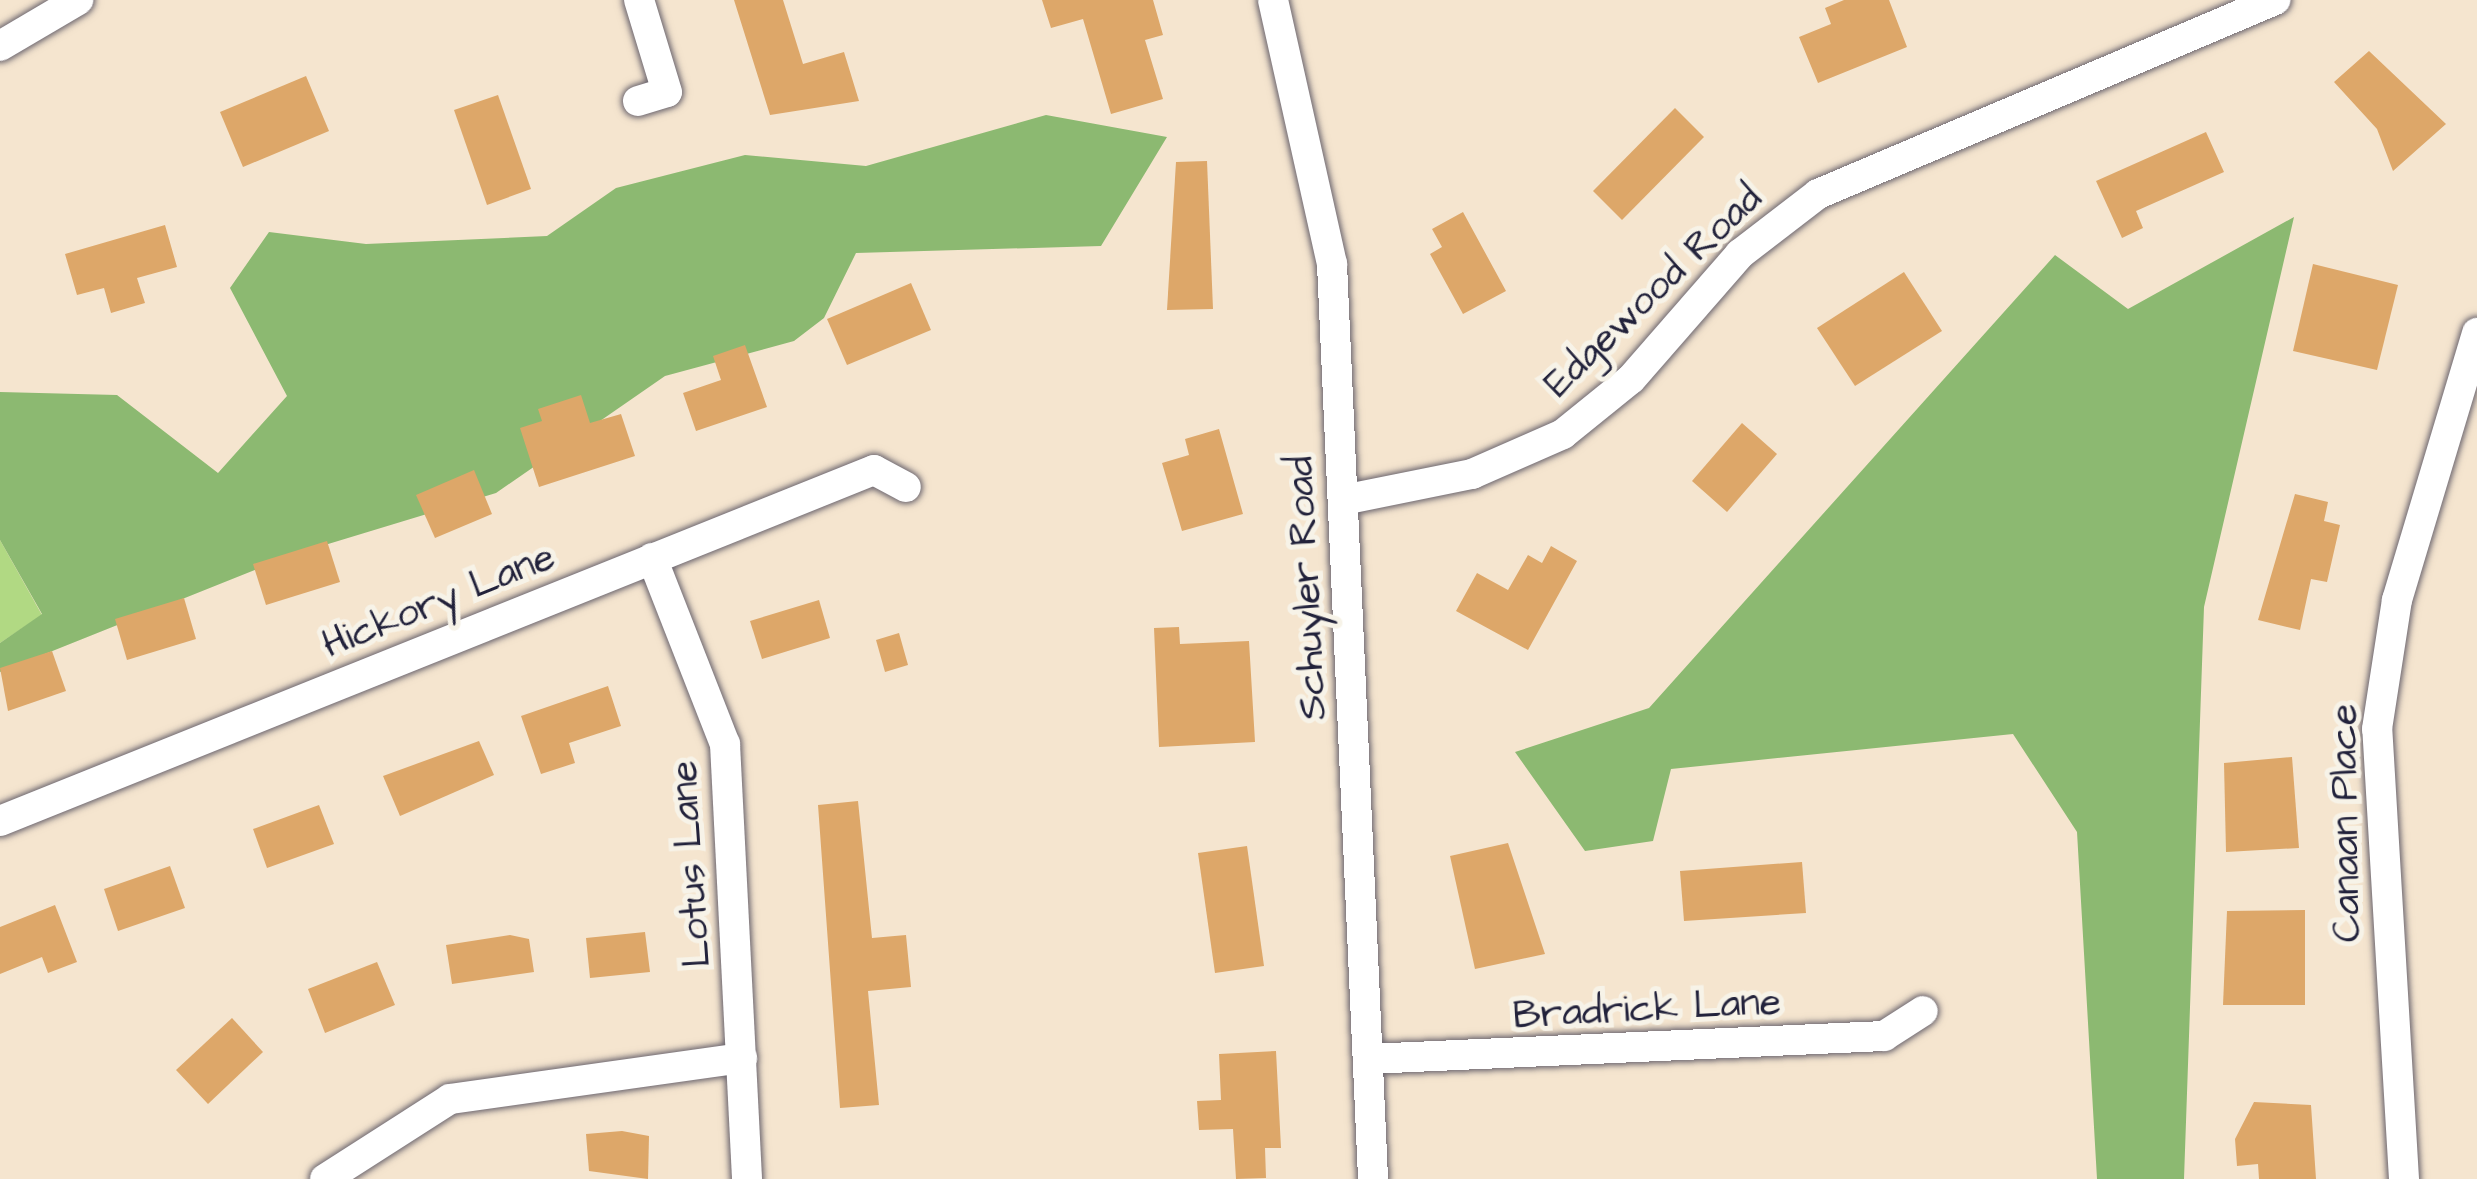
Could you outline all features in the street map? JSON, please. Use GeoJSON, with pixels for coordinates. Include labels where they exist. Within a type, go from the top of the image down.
{"type":"FeatureCollection","features":[{"type":"Feature","properties":{"kind":"street"},"geometry":{"type":"LineString","coordinates":[[0,46],[78,0]]}},
{"type":"Feature","properties":{"kind":"street"},"geometry":{"type":"LineString","coordinates":[[638,101],[667,92],[639,0]]}},
{"type":"Feature","properties":{"kind":"street","name":"Schuyler Road"},"geometry":{"type":"LineString","coordinates":[[1274,0],[1321,177],[1343,500],[1373,1179]]}},
{"type":"Feature","properties":{"kind":"street","name":"Edgewood Road"},"geometry":{"type":"LineString","coordinates":[[1343,500],[1472,474],[1562,434],[1631,379],[1740,254],[1818,194],[2276,0]]}},
{"type":"Feature","properties":{"kind":"street","name":"Canaan Place"},"geometry":{"type":"LineString","coordinates":[[2404,1179],[2377,728],[2396,600],[2477,333]]}},
{"type":"Feature","properties":{"kind":"street","name":"Hickory Lane"},"geometry":{"type":"LineString","coordinates":[[0,821],[874,470],[905,487]]}},
{"type":"Feature","properties":{"kind":"street","name":"Lotus Lane"},"geometry":{"type":"LineString","coordinates":[[652,558],[724,744],[746,1179]]}},
{"type":"Feature","properties":{"kind":"street","name":"Bradrick Lane"},"geometry":{"type":"LineString","coordinates":[[1367,1059],[1884,1036],[1923,1011]]}},
{"type":"Feature","properties":{"kind":"street"},"geometry":{"type":"LineString","coordinates":[[325,1179],[450,1099],[742,1058]]}},
{"type":"Feature","properties":{"kind":"green space"},"geometry":{"type":"Polygon","coordinates":[[[1046,115],[1167,137],[1101,246],[856,253],[824,318],[794,341],[665,376],[496,493],[292,555],[0,672],[0,643],[42,614],[0,540],[0,392],[117,395],[218,473],[287,396],[230,288],[269,232],[366,244],[547,236],[616,188],[745,155],[866,166],[1046,115]]]}},
{"type":"Feature","properties":{"kind":"green space"},"geometry":{"type":"Polygon","coordinates":[[[2294,217],[2204,607],[2184,1179],[2097,1179],[2077,832],[2013,734],[1671,769],[1653,841],[1585,851],[1515,752],[1649,708],[2055,255],[2128,309],[2294,217]]]}},
{"type":"Feature","properties":{"kind":"green space"},"geometry":{"type":"Polygon","coordinates":[[[0,540],[42,615],[0,643],[0,540]]]}},
{"type":"Feature","properties":{"kind":"building"},"geometry":{"type":"Polygon","coordinates":[[[734,0],[783,0],[803,64],[844,52],[859,101],[770,115],[734,0]]]}},
{"type":"Feature","properties":{"kind":"building"},"geometry":{"type":"Polygon","coordinates":[[[1042,0],[1153,0],[1163,35],[1145,40],[1163,99],[1111,114],[1083,19],[1051,28],[1042,0]]]}},
{"type":"Feature","properties":{"kind":"building"},"geometry":{"type":"Polygon","coordinates":[[[1844,0],[1889,0],[1907,47],[1818,83],[1799,37],[1831,24],[1825,8],[1844,0]]]}},
{"type":"Feature","properties":{"kind":"building"},"geometry":{"type":"Polygon","coordinates":[[[2369,51],[2446,124],[2393,171],[2377,129],[2334,82],[2369,51]]]}},
{"type":"Feature","properties":{"kind":"building"},"geometry":{"type":"Polygon","coordinates":[[[306,76],[329,131],[243,167],[220,112],[306,76]]]}},
{"type":"Feature","properties":{"kind":"building"},"geometry":{"type":"Polygon","coordinates":[[[498,95],[531,189],[487,205],[454,110],[498,95]]]}},
{"type":"Feature","properties":{"kind":"building"},"geometry":{"type":"Polygon","coordinates":[[[1675,108],[1704,137],[1622,220],[1593,191],[1675,108]]]}},
{"type":"Feature","properties":{"kind":"building"},"geometry":{"type":"Polygon","coordinates":[[[2206,132],[2224,172],[2136,211],[2143,228],[2122,238],[2096,181],[2206,132]]]}},
{"type":"Feature","properties":{"kind":"building"},"geometry":{"type":"Polygon","coordinates":[[[1207,161],[1213,309],[1167,310],[1176,162],[1207,161]]]}},
{"type":"Feature","properties":{"kind":"building"},"geometry":{"type":"Polygon","coordinates":[[[1463,212],[1506,291],[1463,314],[1430,254],[1442,247],[1432,229],[1463,212]]]}},
{"type":"Feature","properties":{"kind":"building"},"geometry":{"type":"Polygon","coordinates":[[[165,225],[177,267],[137,278],[145,303],[111,313],[104,288],[77,295],[65,254],[165,225]]]}},
{"type":"Feature","properties":{"kind":"building"},"geometry":{"type":"Polygon","coordinates":[[[2313,264],[2398,285],[2377,370],[2293,351],[2313,264]]]}},
{"type":"Feature","properties":{"kind":"building"},"geometry":{"type":"Polygon","coordinates":[[[1904,272],[1942,331],[1855,386],[1817,328],[1904,272]]]}},
{"type":"Feature","properties":{"kind":"building"},"geometry":{"type":"Polygon","coordinates":[[[911,283],[931,330],[847,365],[827,319],[911,283]]]}},
{"type":"Feature","properties":{"kind":"building"},"geometry":{"type":"Polygon","coordinates":[[[745,345],[767,407],[696,431],[683,393],[721,380],[713,356],[745,345]]]}},
{"type":"Feature","properties":{"kind":"building"},"geometry":{"type":"Polygon","coordinates":[[[581,395],[590,423],[621,414],[635,456],[539,487],[520,428],[542,421],[538,409],[581,395]]]}},
{"type":"Feature","properties":{"kind":"building"},"geometry":{"type":"Polygon","coordinates":[[[1742,423],[1777,454],[1727,512],[1692,481],[1742,423]]]}},
{"type":"Feature","properties":{"kind":"building"},"geometry":{"type":"Polygon","coordinates":[[[1219,429],[1243,514],[1182,531],[1162,463],[1189,455],[1185,439],[1219,429]]]}},
{"type":"Feature","properties":{"kind":"building"},"geometry":{"type":"Polygon","coordinates":[[[474,470],[492,514],[435,538],[416,495],[474,470]]]}},
{"type":"Feature","properties":{"kind":"building"},"geometry":{"type":"Polygon","coordinates":[[[2295,494],[2328,502],[2324,521],[2340,525],[2327,582],[2311,579],[2300,630],[2258,620],[2295,494]]]}},
{"type":"Feature","properties":{"kind":"building"},"geometry":{"type":"Polygon","coordinates":[[[327,541],[340,582],[266,605],[253,564],[327,541]]]}},
{"type":"Feature","properties":{"kind":"building"},"geometry":{"type":"Polygon","coordinates":[[[1551,546],[1577,561],[1528,650],[1456,611],[1477,573],[1508,590],[1528,555],[1542,563],[1551,546]]]}},
{"type":"Feature","properties":{"kind":"building"},"geometry":{"type":"Polygon","coordinates":[[[184,598],[196,639],[127,660],[115,619],[184,598]]]}},
{"type":"Feature","properties":{"kind":"building"},"geometry":{"type":"Polygon","coordinates":[[[819,600],[830,638],[762,659],[750,621],[819,600]]]}},
{"type":"Feature","properties":{"kind":"building"},"geometry":{"type":"Polygon","coordinates":[[[1179,627],[1180,644],[1249,641],[1255,742],[1159,747],[1154,628],[1179,627]]]}},
{"type":"Feature","properties":{"kind":"building"},"geometry":{"type":"Polygon","coordinates":[[[899,633],[908,665],[885,672],[876,640],[899,633]]]}},
{"type":"Feature","properties":{"kind":"building"},"geometry":{"type":"Polygon","coordinates":[[[52,651],[66,691],[8,711],[0,668],[52,651]]]}},
{"type":"Feature","properties":{"kind":"building"},"geometry":{"type":"Polygon","coordinates":[[[608,686],[621,726],[569,743],[575,763],[541,774],[521,716],[608,686]]]}},
{"type":"Feature","properties":{"kind":"building"},"geometry":{"type":"Polygon","coordinates":[[[479,741],[494,775],[400,816],[383,776],[479,741]]]}},
{"type":"Feature","properties":{"kind":"building"},"geometry":{"type":"Polygon","coordinates":[[[2292,757],[2299,848],[2226,852],[2224,763],[2292,757]]]}},
{"type":"Feature","properties":{"kind":"building"},"geometry":{"type":"Polygon","coordinates":[[[858,801],[872,938],[906,935],[911,987],[868,991],[879,1105],[840,1108],[818,805],[858,801]]]}},
{"type":"Feature","properties":{"kind":"building"},"geometry":{"type":"Polygon","coordinates":[[[319,805],[334,844],[267,868],[253,829],[319,805]]]}},
{"type":"Feature","properties":{"kind":"building"},"geometry":{"type":"Polygon","coordinates":[[[1508,843],[1545,954],[1475,969],[1450,856],[1508,843]]]}},
{"type":"Feature","properties":{"kind":"building"},"geometry":{"type":"Polygon","coordinates":[[[1247,846],[1264,966],[1215,973],[1198,853],[1247,846]]]}},
{"type":"Feature","properties":{"kind":"building"},"geometry":{"type":"Polygon","coordinates":[[[1802,862],[1806,913],[1684,921],[1680,871],[1802,862]]]}},
{"type":"Feature","properties":{"kind":"building"},"geometry":{"type":"Polygon","coordinates":[[[170,866],[185,908],[118,931],[104,889],[170,866]]]}},
{"type":"Feature","properties":{"kind":"building"},"geometry":{"type":"Polygon","coordinates":[[[55,905],[77,962],[48,973],[42,957],[0,974],[0,927],[55,905]]]}},
{"type":"Feature","properties":{"kind":"building"},"geometry":{"type":"Polygon","coordinates":[[[2305,910],[2305,1005],[2223,1005],[2227,911],[2305,910]]]}},
{"type":"Feature","properties":{"kind":"building"},"geometry":{"type":"Polygon","coordinates":[[[645,932],[650,972],[590,978],[586,938],[645,932]]]}},
{"type":"Feature","properties":{"kind":"building"},"geometry":{"type":"Polygon","coordinates":[[[510,935],[529,939],[534,972],[452,984],[446,945],[510,935]]]}},
{"type":"Feature","properties":{"kind":"building"},"geometry":{"type":"Polygon","coordinates":[[[377,962],[395,1005],[325,1033],[308,989],[377,962]]]}},
{"type":"Feature","properties":{"kind":"building"},"geometry":{"type":"Polygon","coordinates":[[[232,1018],[263,1052],[208,1104],[176,1070],[232,1018]]]}},
{"type":"Feature","properties":{"kind":"building"},"geometry":{"type":"Polygon","coordinates":[[[1276,1051],[1281,1148],[1265,1148],[1266,1178],[1236,1179],[1233,1129],[1199,1130],[1197,1101],[1221,1100],[1219,1054],[1276,1051]]]}},
{"type":"Feature","properties":{"kind":"building"},"geometry":{"type":"Polygon","coordinates":[[[2254,1102],[2311,1105],[2316,1179],[2259,1179],[2258,1164],[2237,1166],[2235,1139],[2254,1102]]]}},
{"type":"Feature","properties":{"kind":"building"},"geometry":{"type":"Polygon","coordinates":[[[622,1131],[649,1136],[648,1179],[589,1171],[586,1134],[622,1131]]]}}]}
